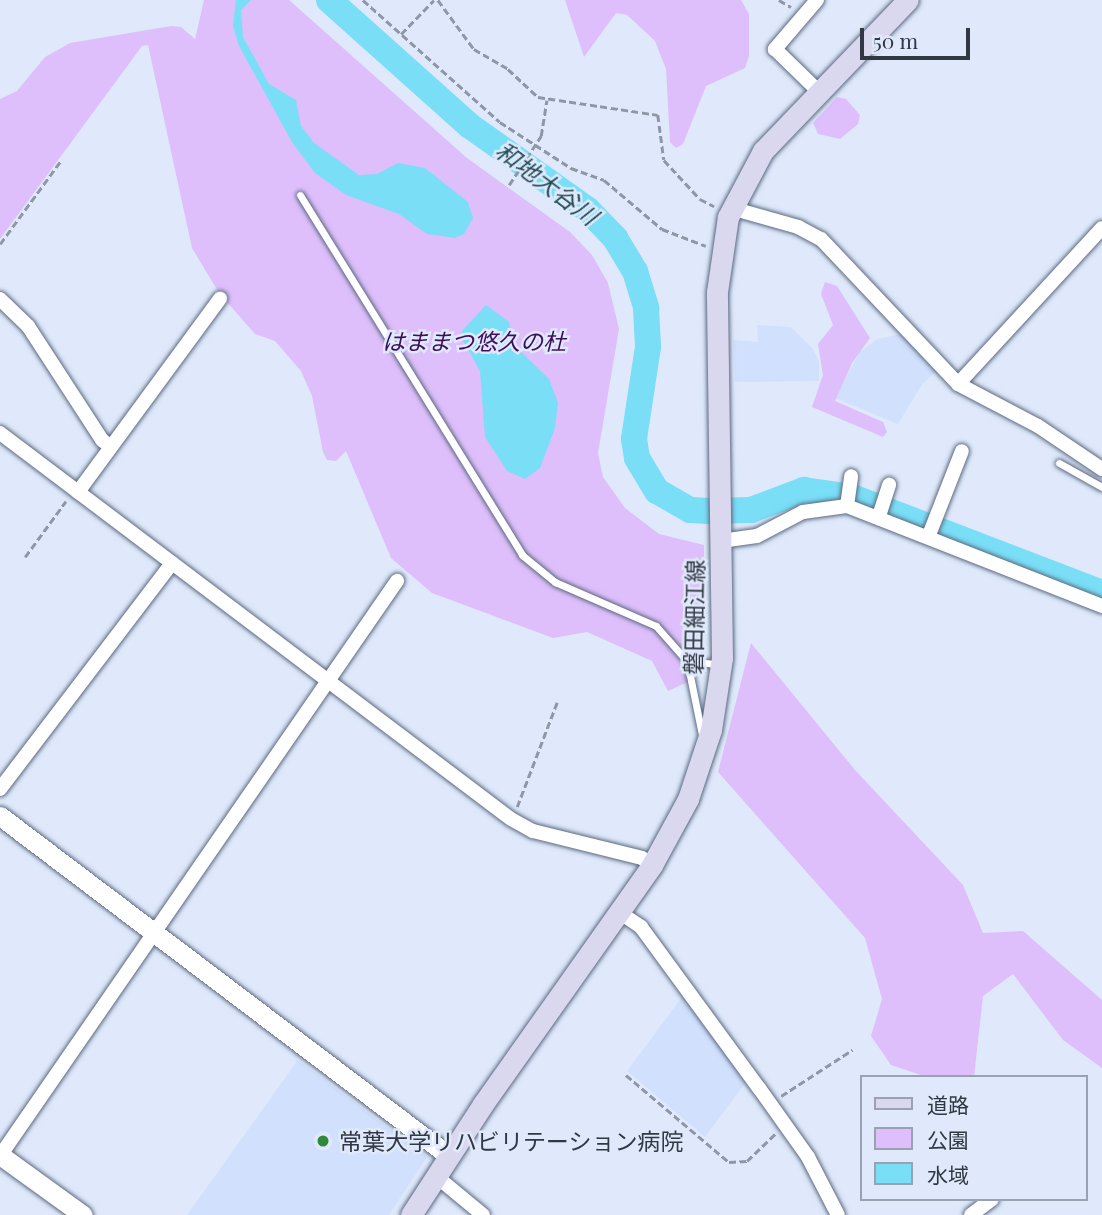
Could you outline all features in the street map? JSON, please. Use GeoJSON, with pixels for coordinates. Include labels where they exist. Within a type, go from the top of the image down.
{"type":"FeatureCollection","features":[{"type":"Feature","properties":{"kind":"main road","name":"磐田細江線"},"geometry":{"type":"LineString","coordinates":[[411,1215],[449,1156],[652,865],[678,821],[704,753],[721,665],[717,292],[720,249],[731,210],[764,150],[908,0]]}},
{"type":"Feature","properties":{"kind":"street"},"geometry":{"type":"LineString","coordinates":[[817,0],[775,49],[818,92]]}},
{"type":"Feature","properties":{"kind":"street"},"geometry":{"type":"LineString","coordinates":[[731,210],[798,227],[821,239],[958,384],[1038,426],[1102,469]]}},
{"type":"Feature","properties":{"kind":"street"},"geometry":{"type":"LineString","coordinates":[[958,384],[1102,228]]}},
{"type":"Feature","properties":{"kind":"street"},"geometry":{"type":"LineString","coordinates":[[0,299],[28,326],[102,440],[111,447]]}},
{"type":"Feature","properties":{"kind":"street"},"geometry":{"type":"LineString","coordinates":[[76,491],[220,299]]}},
{"type":"Feature","properties":{"kind":"street"},"geometry":{"type":"LineString","coordinates":[[0,433],[511,819],[549,836],[642,858],[652,865]]}},
{"type":"Feature","properties":{"kind":"street"},"geometry":{"type":"LineString","coordinates":[[929,534],[962,451]]}},
{"type":"Feature","properties":{"kind":"street"},"geometry":{"type":"LineString","coordinates":[[847,506],[851,476]]}},
{"type":"Feature","properties":{"kind":"street"},"geometry":{"type":"LineString","coordinates":[[879,516],[889,485]]}},
{"type":"Feature","properties":{"kind":"street"},"geometry":{"type":"LineString","coordinates":[[721,534],[757,536],[803,512],[847,506],[929,534],[1102,606]]}},
{"type":"Feature","properties":{"kind":"street"},"geometry":{"type":"LineString","coordinates":[[0,789],[172,563]]}},
{"type":"Feature","properties":{"kind":"street"},"geometry":{"type":"LineString","coordinates":[[83,1215],[0,1155],[397,582]]}},
{"type":"Feature","properties":{"kind":"street"},"geometry":{"type":"LineString","coordinates":[[0,816],[449,1156]]}},
{"type":"Feature","properties":{"kind":"street"},"geometry":{"type":"LineString","coordinates":[[619,912],[641,927],[786,1125],[838,1215]]}},
{"type":"Feature","properties":{"kind":"street"},"geometry":{"type":"LineString","coordinates":[[436,1176],[483,1215]]}},
{"type":"Feature","properties":{"kind":"street"},"geometry":{"type":"LineString","coordinates":[[971,1215],[989,1201]]}},
{"type":"Feature","properties":{"kind":"lane"},"geometry":{"type":"LineString","coordinates":[[300,195],[522,555],[555,582],[642,617],[687,661],[704,753]]}},
{"type":"Feature","properties":{"kind":"lane"},"geometry":{"type":"LineString","coordinates":[[1059,463],[1102,487]]}},
{"type":"Feature","properties":{"kind":"lane"},"geometry":{"type":"LineString","coordinates":[[687,661],[721,665]]}},
{"type":"Feature","properties":{"kind":"path"},"geometry":{"type":"LineString","coordinates":[[363,0],[491,116],[534,147],[571,168],[604,180],[662,229],[720,249]]}},
{"type":"Feature","properties":{"kind":"path"},"geometry":{"type":"LineString","coordinates":[[401,34],[436,0],[474,49],[508,69],[530,93],[547,100],[658,115],[664,160],[700,199],[731,210]]}},
{"type":"Feature","properties":{"kind":"path"},"geometry":{"type":"LineString","coordinates":[[509,185],[541,136],[547,100]]}},
{"type":"Feature","properties":{"kind":"path"},"geometry":{"type":"LineString","coordinates":[[0,244],[62,159]]}},
{"type":"Feature","properties":{"kind":"path"},"geometry":{"type":"LineString","coordinates":[[24,557],[76,491]]}},
{"type":"Feature","properties":{"kind":"path"},"geometry":{"type":"LineString","coordinates":[[511,819],[557,702]]}},
{"type":"Feature","properties":{"kind":"path"},"geometry":{"type":"LineString","coordinates":[[770,1103],[852,1050]]}},
{"type":"Feature","properties":{"kind":"path"},"geometry":{"type":"LineString","coordinates":[[626,1075],[735,1164],[747,1161],[786,1125]]}},
{"type":"Feature","properties":{"kind":"shaded area"},"geometry":{"type":"Polygon","coordinates":[[[757,325],[791,327],[813,349],[819,361],[819,381],[735,382],[733,340],[758,342],[757,325]]]}},
{"type":"Feature","properties":{"kind":"shaded area"},"geometry":{"type":"Polygon","coordinates":[[[902,334],[937,371],[923,383],[898,424],[835,398],[859,353],[877,339],[902,334]]]}},
{"type":"Feature","properties":{"kind":"shaded area"},"geometry":{"type":"Polygon","coordinates":[[[683,996],[746,1082],[705,1137],[627,1071],[683,996]]]}},
{"type":"Feature","properties":{"kind":"shaded area","name":"常葉大学リハビリテーション病院"},"geometry":{"type":"Polygon","coordinates":[[[298,1060],[427,1157],[389,1215],[187,1215],[298,1060]]]}},
{"type":"Feature","properties":{"kind":"green space","name":"はままつ悠久の杜"},"geometry":{"type":"Polygon","coordinates":[[[204,0],[289,0],[467,158],[570,232],[592,255],[608,283],[619,329],[598,453],[603,477],[625,508],[659,534],[704,545],[704,672],[695,673],[694,679],[668,691],[652,661],[587,632],[553,638],[432,593],[391,558],[346,451],[336,461],[327,460],[323,452],[312,396],[301,371],[275,341],[255,334],[219,293],[192,248],[148,45],[142,46],[0,239],[0,99],[17,91],[45,57],[70,43],[171,26],[181,27],[195,39],[204,0]]]}},
{"type":"Feature","properties":{"kind":"green space"},"geometry":{"type":"Polygon","coordinates":[[[565,0],[741,0],[749,14],[749,56],[745,68],[706,86],[683,144],[676,148],[670,142],[666,69],[655,41],[627,15],[616,13],[584,57],[565,0]]]}},
{"type":"Feature","properties":{"kind":"green space"},"geometry":{"type":"Polygon","coordinates":[[[837,97],[846,99],[860,115],[858,124],[840,139],[818,134],[813,123],[837,97]]]}},
{"type":"Feature","properties":{"kind":"green space"},"geometry":{"type":"Polygon","coordinates":[[[825,282],[837,286],[870,338],[852,363],[835,401],[883,422],[887,432],[883,437],[812,407],[823,375],[818,344],[833,325],[821,294],[825,282]]]}},
{"type":"Feature","properties":{"kind":"green space"},"geometry":{"type":"Polygon","coordinates":[[[751,643],[855,770],[963,885],[983,933],[1023,931],[1102,1000],[1102,1068],[1063,1040],[1013,974],[983,996],[974,1075],[921,1075],[891,1065],[871,1036],[882,999],[865,938],[718,772],[751,643]]]}},
{"type":"Feature","properties":{"kind":"water"},"geometry":{"type":"Polygon","coordinates":[[[236,0],[251,0],[241,10],[243,37],[269,84],[296,100],[301,126],[314,143],[359,175],[377,174],[398,163],[425,168],[468,202],[473,218],[464,234],[455,238],[427,234],[399,214],[346,195],[315,173],[292,142],[239,46],[233,26],[236,0]]]}},
{"type":"Feature","properties":{"kind":"water"},"geometry":{"type":"Polygon","coordinates":[[[486,305],[509,322],[512,343],[549,379],[558,403],[555,428],[540,468],[525,479],[507,471],[485,437],[480,371],[462,339],[462,331],[486,305]]]}},
{"type":"Feature","properties":{"kind":"waterway","name":"和地大谷川"},"geometry":{"type":"LineString","coordinates":[[329,0],[470,126],[588,210],[615,238],[635,271],[646,308],[648,347],[634,439],[637,458],[657,491],[690,510],[709,511],[751,510],[804,490],[852,497],[1102,593]]}},
{"type":"Feature","properties":{"kind":"place","name":"常葉大学リハビリテーション病院"},"geometry":{"type":"Point","coordinates":[323,1141]}}]}
